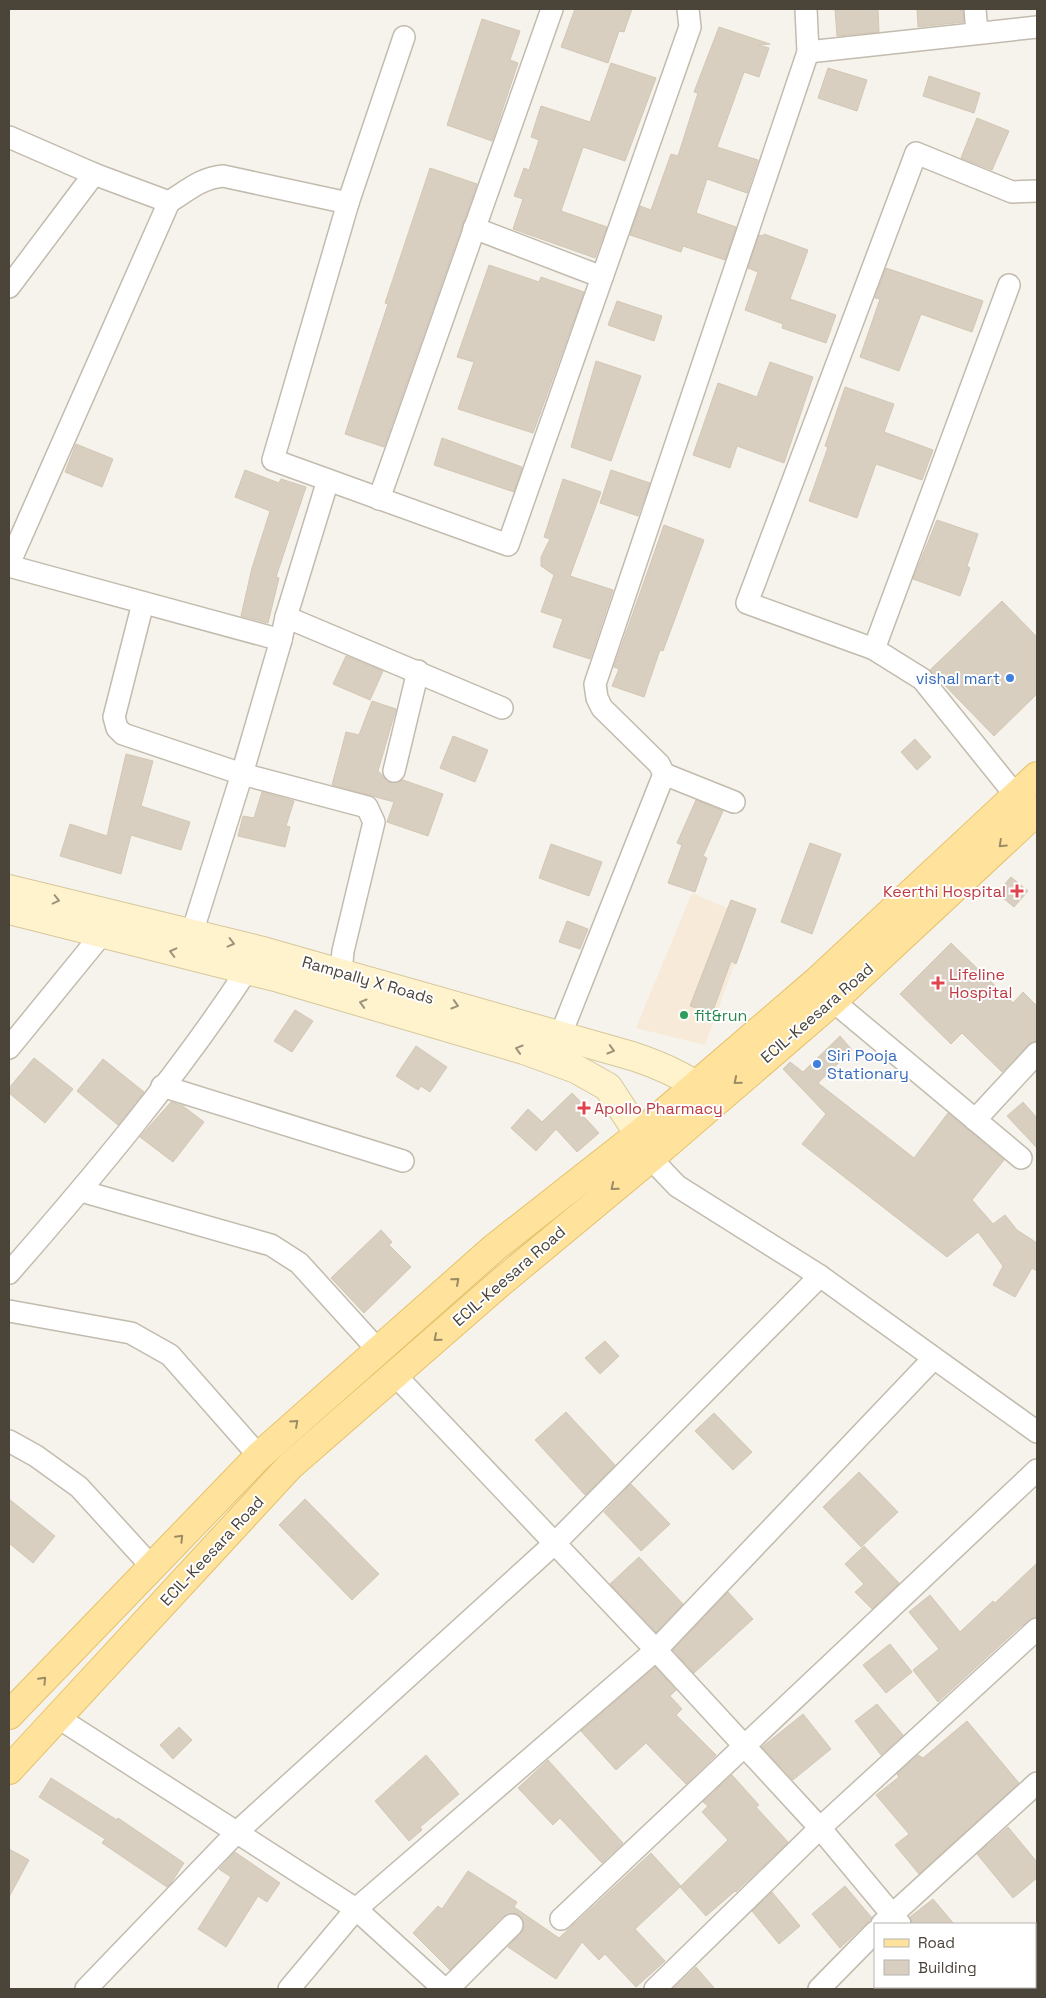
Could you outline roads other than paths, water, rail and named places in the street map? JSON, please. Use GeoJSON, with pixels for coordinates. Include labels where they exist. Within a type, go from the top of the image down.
{"type":"FeatureCollection","features":[{"type":"Feature","properties":{"kind":"main road","name":"ECIL-Keesara Road"},"geometry":{"type":"LineString","coordinates":[[706,1092],[833,1001],[1027,804],[1037,776]]}},
{"type":"Feature","properties":{"kind":"main road","name":"ECIL-Keesara Road"},"geometry":{"type":"LineString","coordinates":[[9,1770],[290,1466],[500,1283],[646,1145],[706,1092],[817,981],[1027,804]]}},
{"type":"Feature","properties":{"kind":"main road","name":"Rampally X Roads"},"geometry":{"type":"LineString","coordinates":[[9,889],[192,933],[340,972],[556,1047],[576,1069],[608,1086],[646,1145]]}},
{"type":"Feature","properties":{"kind":"main road","name":"Rampally X Roads"},"geometry":{"type":"LineString","coordinates":[[9,910],[556,1047],[667,1067],[706,1092]]}},
{"type":"Feature","properties":{"kind":"main road","name":"ECIL-Keesara Road"},"geometry":{"type":"LineString","coordinates":[[9,1715],[259,1456],[494,1248],[646,1145]]}},
{"type":"Feature","properties":{"kind":"street"},"geometry":{"type":"LineString","coordinates":[[379,499],[552,9]]}},
{"type":"Feature","properties":{"kind":"street"},"geometry":{"type":"LineString","coordinates":[[404,37],[348,203],[273,460],[508,545],[690,26],[688,9]]}},
{"type":"Feature","properties":{"kind":"street"},"geometry":{"type":"LineString","coordinates":[[734,802],[664,774],[659,764],[602,708],[595,684],[808,52],[806,9]]}},
{"type":"Feature","properties":{"kind":"street"},"geometry":{"type":"LineString","coordinates":[[975,9],[977,32]]}},
{"type":"Feature","properties":{"kind":"street"},"geometry":{"type":"LineString","coordinates":[[808,52],[977,32],[1037,27]]}},
{"type":"Feature","properties":{"kind":"street"},"geometry":{"type":"LineString","coordinates":[[13,145],[169,202]]}},
{"type":"Feature","properties":{"kind":"street"},"geometry":{"type":"LineString","coordinates":[[1027,804],[922,679],[874,649],[747,603],[916,153],[1012,192],[1037,191]]}},
{"type":"Feature","properties":{"kind":"street"},"geometry":{"type":"LineString","coordinates":[[9,287],[94,174]]}},
{"type":"Feature","properties":{"kind":"street"},"geometry":{"type":"LineString","coordinates":[[281,640],[9,565],[169,202],[197,184],[210,178],[223,176],[348,203]]}},
{"type":"Feature","properties":{"kind":"street"},"geometry":{"type":"LineString","coordinates":[[474,228],[602,277]]}},
{"type":"Feature","properties":{"kind":"street"},"geometry":{"type":"LineString","coordinates":[[874,649],[1009,285]]}},
{"type":"Feature","properties":{"kind":"street"},"geometry":{"type":"LineString","coordinates":[[192,933],[242,774],[286,618],[328,480]]}},
{"type":"Feature","properties":{"kind":"street"},"geometry":{"type":"LineString","coordinates":[[143,603],[114,717],[117,728],[123,734],[242,774],[367,807],[374,822],[340,972]]}},
{"type":"Feature","properties":{"kind":"street"},"geometry":{"type":"LineString","coordinates":[[286,618],[418,671],[502,708]]}},
{"type":"Feature","properties":{"kind":"street"},"geometry":{"type":"LineString","coordinates":[[394,771],[418,671]]}},
{"type":"Feature","properties":{"kind":"street"},"geometry":{"type":"LineString","coordinates":[[556,1047],[664,774]]}},
{"type":"Feature","properties":{"kind":"street"},"geometry":{"type":"LineString","coordinates":[[9,1048],[102,934]]}},
{"type":"Feature","properties":{"kind":"street"},"geometry":{"type":"LineString","coordinates":[[9,1273],[81,1191],[220,1012],[247,970]]}},
{"type":"Feature","properties":{"kind":"street"},"geometry":{"type":"LineString","coordinates":[[833,1001],[1021,1158]]}},
{"type":"Feature","properties":{"kind":"street"},"geometry":{"type":"LineString","coordinates":[[975,1120],[1037,1053]]}},
{"type":"Feature","properties":{"kind":"street"},"geometry":{"type":"LineString","coordinates":[[162,1086],[403,1161]]}},
{"type":"Feature","properties":{"kind":"street"},"geometry":{"type":"LineString","coordinates":[[646,1145],[659,1167],[677,1186],[820,1276],[1037,1432]]}},
{"type":"Feature","properties":{"kind":"street"},"geometry":{"type":"LineString","coordinates":[[81,1191],[271,1245],[299,1263],[378,1350]]}},
{"type":"Feature","properties":{"kind":"street"},"geometry":{"type":"LineString","coordinates":[[86,1989],[237,1832],[555,1543],[820,1276]]}},
{"type":"Feature","properties":{"kind":"street"},"geometry":{"type":"LineString","coordinates":[[9,1311],[131,1333],[170,1355],[259,1456]]}},
{"type":"Feature","properties":{"kind":"street"},"geometry":{"type":"LineString","coordinates":[[289,1989],[356,1909],[656,1650],[933,1359]]}},
{"type":"Feature","properties":{"kind":"street"},"geometry":{"type":"LineString","coordinates":[[395,1375],[656,1650],[820,1828],[891,1921],[1037,1783]]}},
{"type":"Feature","properties":{"kind":"street"},"geometry":{"type":"LineString","coordinates":[[9,1441],[36,1456],[79,1487],[152,1567]]}},
{"type":"Feature","properties":{"kind":"street"},"geometry":{"type":"LineString","coordinates":[[561,1918],[1037,1470]]}},
{"type":"Feature","properties":{"kind":"street"},"geometry":{"type":"LineString","coordinates":[[655,1989],[820,1828],[1037,1629]]}},
{"type":"Feature","properties":{"kind":"street"},"geometry":{"type":"LineString","coordinates":[[57,1717],[356,1909],[444,1989]]}},
{"type":"Feature","properties":{"kind":"street"},"geometry":{"type":"LineString","coordinates":[[448,1989],[512,1925]]}},
{"type":"Feature","properties":{"kind":"street"},"geometry":{"type":"LineString","coordinates":[[819,1989],[874,1933]]}},
{"type":"Feature","properties":{"kind":"place","name":"vishal mart"},"geometry":{"type":"Point","coordinates":[1010,678]}},
{"type":"Feature","properties":{"kind":"place","name":"Keerthi Hospital"},"geometry":{"type":"Point","coordinates":[1017,891]}},
{"type":"Feature","properties":{"kind":"place","name":"Lifeline Hospital"},"geometry":{"type":"Point","coordinates":[938,983]}},
{"type":"Feature","properties":{"kind":"place","name":"fit&run"},"geometry":{"type":"Point","coordinates":[684,1015]}},
{"type":"Feature","properties":{"kind":"place","name":"Siri Pooja Stationary"},"geometry":{"type":"Point","coordinates":[817,1064]}},
{"type":"Feature","properties":{"kind":"place","name":"Apollo Pharmacy"},"geometry":{"type":"Point","coordinates":[584,1108]}}]}
